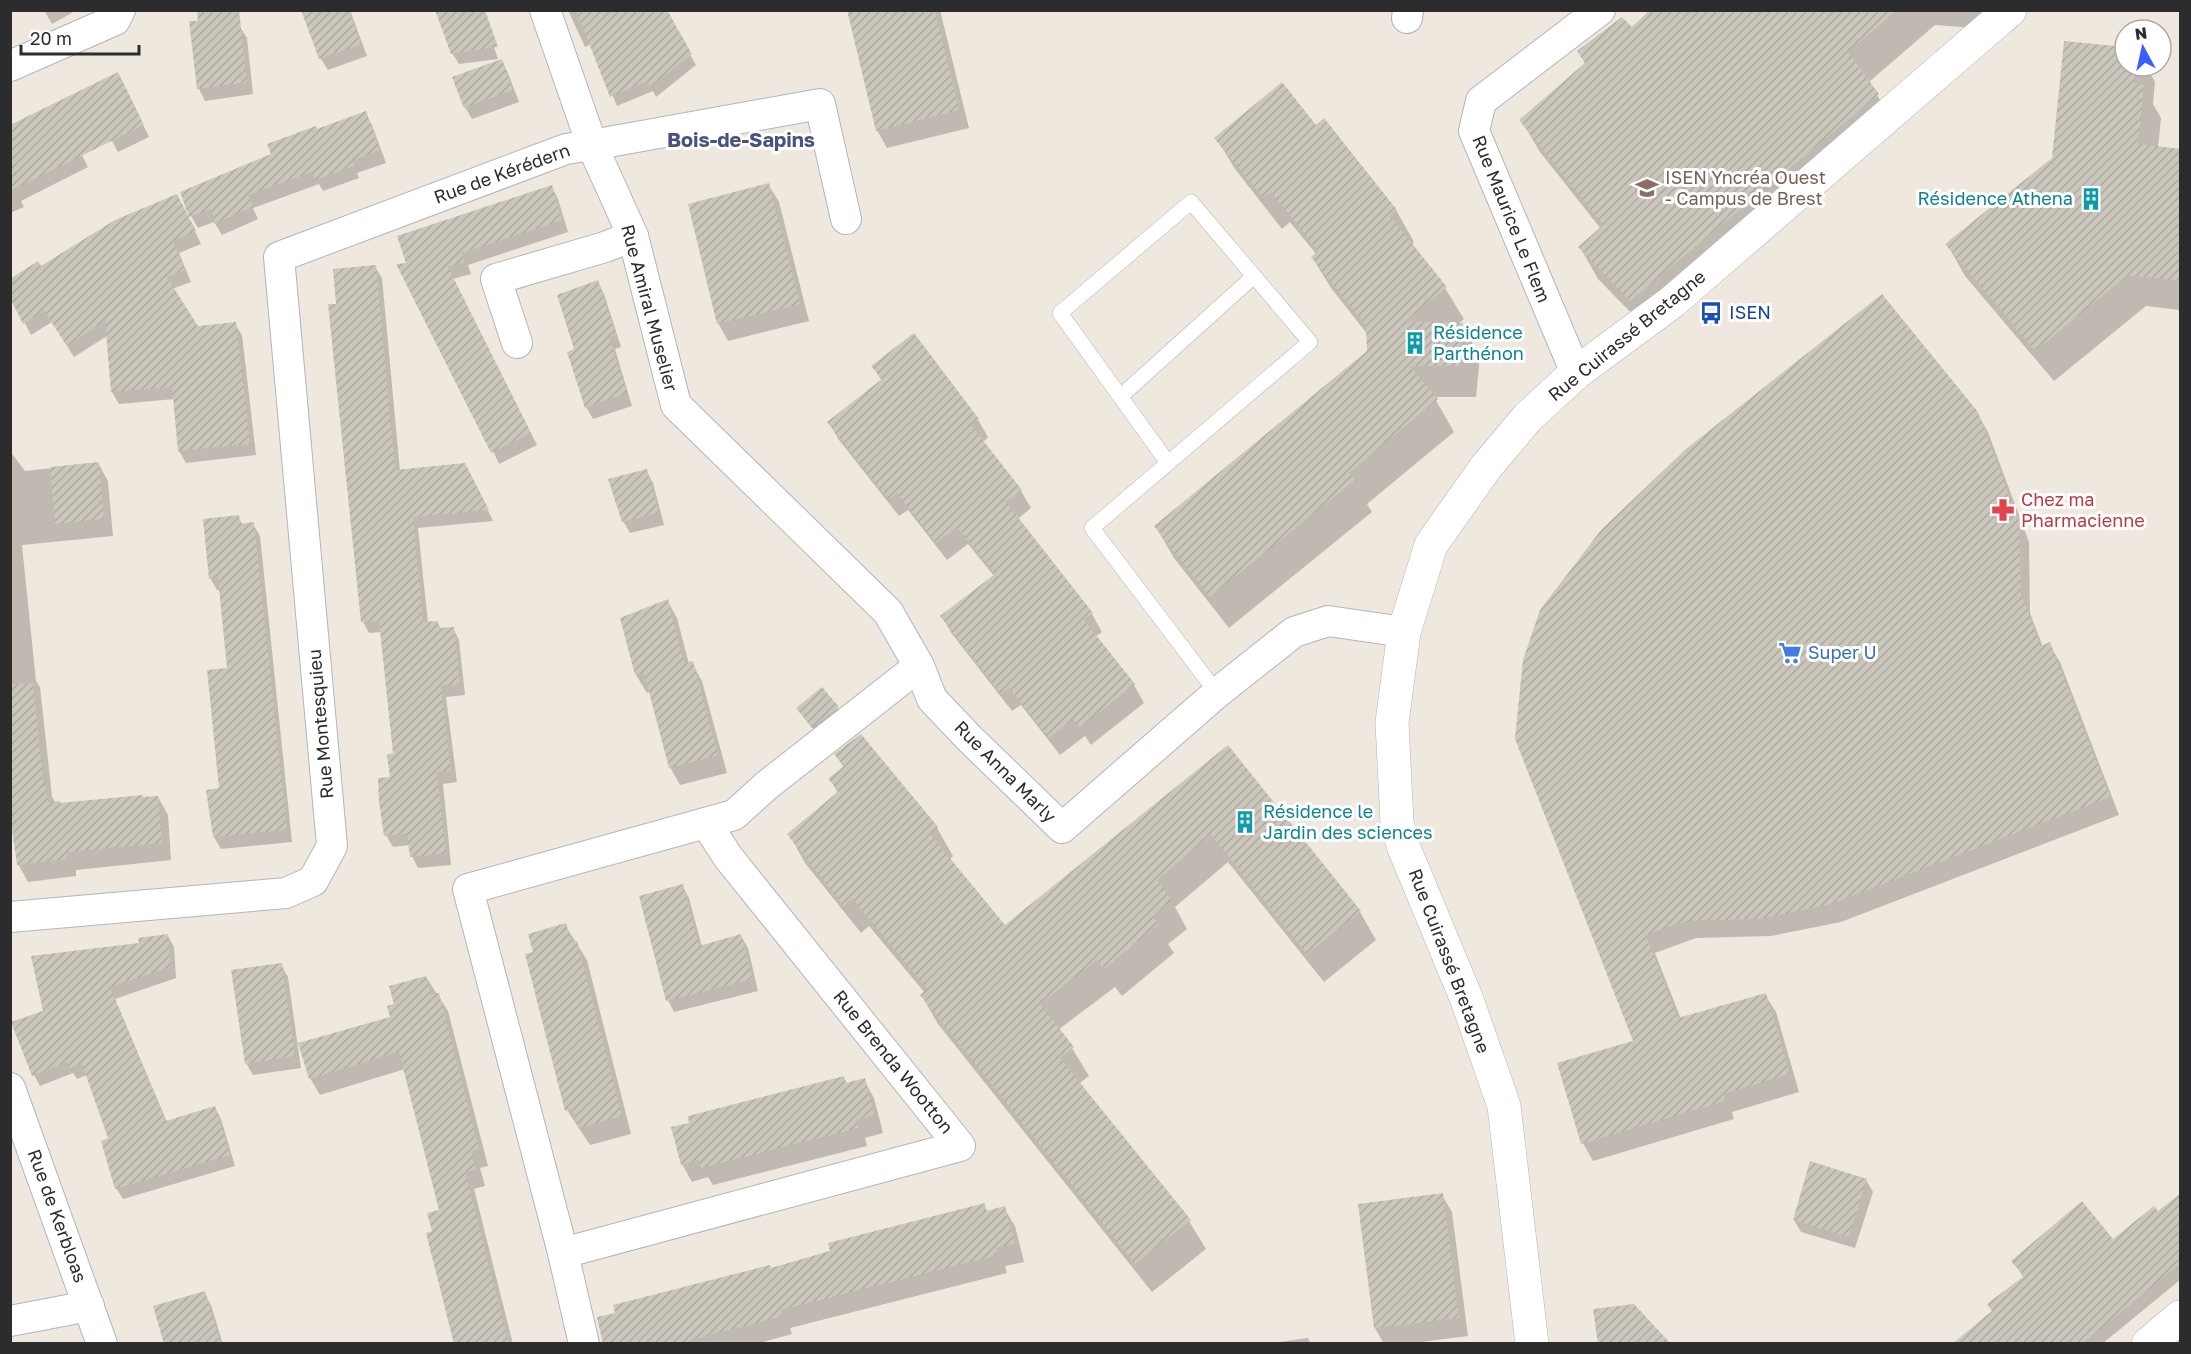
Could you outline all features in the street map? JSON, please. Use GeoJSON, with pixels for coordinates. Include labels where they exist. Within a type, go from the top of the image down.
{"type":"FeatureCollection","features":[{"type":"Feature","properties":{"kind":"street"},"geometry":{"type":"LineString","coordinates":[[10,66],[115,20],[120,10]]}},
{"type":"Feature","properties":{"kind":"street","name":"Rue de Kérédern"},"geometry":{"type":"LineString","coordinates":[[279,257],[566,149],[592,145],[545,10]]}},
{"type":"Feature","properties":{"kind":"street","name":"Rue Maurice Le Flem"},"geometry":{"type":"LineString","coordinates":[[1576,373],[1474,130],[1481,101],[1600,10]]}},
{"type":"Feature","properties":{"kind":"street","name":"Rue Cuirassé Bretagne"},"geometry":{"type":"LineString","coordinates":[[1532,1344],[1504,1106],[1467,999],[1404,848],[1397,823],[1392,723],[1404,632],[1431,545],[1493,459],[1528,417],[1576,373],[1672,302],[2010,10]]}},
{"type":"Feature","properties":{"kind":"street"},"geometry":{"type":"LineString","coordinates":[[592,145],[820,104],[846,219]]}},
{"type":"Feature","properties":{"kind":"street","name":"Rue Amiral Muselier"},"geometry":{"type":"LineString","coordinates":[[592,145],[633,236],[676,405]]}},
{"type":"Feature","properties":{"kind":"street"},"geometry":{"type":"LineString","coordinates":[[517,343],[496,279],[605,247],[633,236]]}},
{"type":"Feature","properties":{"kind":"street","name":"Rue Montesquieu"},"geometry":{"type":"LineString","coordinates":[[10,917],[286,893],[313,880],[332,846],[279,257]]}},
{"type":"Feature","properties":{"kind":"street","name":"Rue Anna Marly"},"geometry":{"type":"LineString","coordinates":[[676,405],[888,612],[918,666],[933,699],[969,738],[1062,828],[1217,693],[1294,632],[1328,621],[1404,632]]}},
{"type":"Feature","properties":{"kind":"street"},"geometry":{"type":"LineString","coordinates":[[584,1344],[468,889],[734,815],[766,786],[918,666]]}},
{"type":"Feature","properties":{"kind":"street","name":"Rue Brenda Wootton"},"geometry":{"type":"LineString","coordinates":[[562,1253],[960,1146],[736,866],[706,823]]}},
{"type":"Feature","properties":{"kind":"street","name":"Rue de Kerbloas"},"geometry":{"type":"LineString","coordinates":[[10,1088],[102,1344]]}},
{"type":"Feature","properties":{"kind":"street"},"geometry":{"type":"LineString","coordinates":[[10,1321],[89,1306]]}},
{"type":"Feature","properties":{"kind":"street"},"geometry":{"type":"LineString","coordinates":[[2148,1344],[2181,1317]]}},
{"type":"Feature","properties":{"kind":"lane"},"geometry":{"type":"LineString","coordinates":[[1168,463],[1060,312],[1191,202],[1310,342],[1092,528],[1217,693]]}},
{"type":"Feature","properties":{"kind":"lane"},"geometry":{"type":"LineString","coordinates":[[1121,396],[1254,276]]}},
{"type":"Feature","properties":{"kind":"building"},"geometry":{"type":"Polygon","coordinates":[[[197,10],[239,10],[247,82],[197,89],[189,21],[198,21],[197,10]]]}},
{"type":"Feature","properties":{"kind":"building"},"geometry":{"type":"Polygon","coordinates":[[[301,10],[349,10],[361,44],[319,59],[301,10]]]}},
{"type":"Feature","properties":{"kind":"building"},"geometry":{"type":"Polygon","coordinates":[[[435,10],[485,10],[498,47],[451,54],[435,10]]]}},
{"type":"Feature","properties":{"kind":"building"},"geometry":{"type":"Polygon","coordinates":[[[576,10],[667,10],[692,54],[649,88],[648,81],[610,97],[576,10]]]}},
{"type":"Feature","properties":{"kind":"building"},"geometry":{"type":"Polygon","coordinates":[[[847,10],[935,10],[959,110],[876,131],[847,10]]]}},
{"type":"Feature","properties":{"kind":"building","name":"ISEN Yncréa Ouest - Campus de Brest"},"geometry":{"type":"Polygon","coordinates":[[[1650,10],[1897,10],[1848,52],[1879,94],[1630,301],[1578,247],[1603,225],[1519,120],[1585,63],[1577,51],[1622,17],[1632,27],[1650,10]]]}},
{"type":"Feature","properties":{"kind":"building","name":"Résidence Athena"},"geometry":{"type":"Polygon","coordinates":[[[2064,41],[2113,46],[2113,78],[2135,78],[2134,83],[2144,85],[2138,144],[2181,149],[2181,281],[2128,275],[2035,351],[1945,244],[2052,158],[2064,41]]]}},
{"type":"Feature","properties":{"kind":"building"},"geometry":{"type":"Polygon","coordinates":[[[502,59],[513,90],[464,108],[452,77],[502,59]]]}},
{"type":"Feature","properties":{"kind":"building"},"geometry":{"type":"Polygon","coordinates":[[[118,72],[144,125],[10,191],[10,125],[118,72]]]}},
{"type":"Feature","properties":{"kind":"building","name":"Résidence Parthénon"},"geometry":{"type":"Polygon","coordinates":[[[1282,82],[1316,125],[1324,118],[1397,210],[1390,216],[1447,287],[1406,321],[1463,323],[1459,366],[1410,366],[1438,399],[1349,473],[1355,480],[1210,597],[1154,526],[1367,351],[1366,326],[1311,257],[1318,251],[1271,192],[1263,198],[1214,138],[1282,82]]]}},
{"type":"Feature","properties":{"kind":"building"},"geometry":{"type":"Polygon","coordinates":[[[366,111],[380,150],[352,161],[354,166],[315,180],[312,172],[248,195],[253,207],[214,224],[212,209],[189,217],[180,192],[271,154],[267,144],[366,111]]]}},
{"type":"Feature","properties":{"kind":"building"},"geometry":{"type":"Polygon","coordinates":[[[769,183],[800,304],[717,324],[688,204],[769,183]]]}},
{"type":"Feature","properties":{"kind":"building"},"geometry":{"type":"Polygon","coordinates":[[[552,185],[562,220],[462,253],[465,262],[448,267],[531,433],[491,453],[396,264],[406,263],[397,236],[552,185]]]}},
{"type":"Feature","properties":{"kind":"building"},"geometry":{"type":"Polygon","coordinates":[[[177,194],[196,231],[173,241],[185,270],[167,277],[198,326],[236,322],[250,444],[178,451],[172,387],[111,392],[105,321],[67,346],[44,311],[23,324],[10,298],[10,279],[38,261],[41,266],[115,220],[177,194]]]}},
{"type":"Feature","properties":{"kind":"building"},"geometry":{"type":"Polygon","coordinates":[[[376,265],[395,470],[465,463],[489,510],[413,517],[423,622],[438,621],[439,628],[454,627],[460,684],[441,686],[451,771],[437,772],[446,854],[410,857],[407,834],[384,836],[379,802],[378,778],[390,777],[387,755],[393,753],[379,621],[361,622],[328,304],[336,304],[333,269],[376,265]]]}},
{"type":"Feature","properties":{"kind":"building"},"geometry":{"type":"Polygon","coordinates":[[[598,280],[616,335],[609,337],[627,393],[585,408],[567,352],[574,349],[557,295],[598,280]]]}},
{"type":"Feature","properties":{"kind":"building","name":"Super U"},"geometry":{"type":"Polygon","coordinates":[[[1882,294],[1978,412],[2019,522],[2021,594],[2041,646],[2050,642],[2110,797],[1831,904],[1760,919],[1685,921],[1646,935],[1678,1018],[1766,993],[1790,1074],[1723,1094],[1725,1101],[1581,1144],[1557,1063],[1633,1041],[1515,739],[1523,660],[1540,610],[1601,530],[1686,449],[1882,294]]]}},
{"type":"Feature","properties":{"kind":"building"},"geometry":{"type":"Polygon","coordinates":[[[914,333],[979,419],[971,425],[1022,490],[1006,502],[1093,613],[1084,620],[1135,684],[1080,728],[1073,719],[1049,738],[1009,688],[1001,694],[940,616],[995,574],[957,527],[936,543],[897,493],[888,499],[827,422],[882,379],[871,366],[914,333]]]}},
{"type":"Feature","properties":{"kind":"building"},"geometry":{"type":"Polygon","coordinates":[[[99,462],[104,519],[55,524],[50,467],[99,462]]]}},
{"type":"Feature","properties":{"kind":"building"},"geometry":{"type":"Polygon","coordinates":[[[647,469],[659,513],[622,522],[608,479],[647,469]]]}},
{"type":"Feature","properties":{"kind":"building"},"geometry":{"type":"Polygon","coordinates":[[[239,515],[240,524],[254,522],[287,830],[213,837],[206,790],[219,788],[207,670],[227,668],[218,578],[209,579],[203,519],[239,515]]]}},
{"type":"Feature","properties":{"kind":"building"},"geometry":{"type":"Polygon","coordinates":[[[668,599],[684,663],[693,661],[718,755],[669,768],[644,673],[635,675],[620,618],[668,599]]]}},
{"type":"Feature","properties":{"kind":"building"},"geometry":{"type":"Polygon","coordinates":[[[33,683],[43,782],[45,782],[48,802],[60,801],[60,803],[143,795],[143,797],[158,796],[162,843],[67,852],[67,859],[17,865],[10,815],[10,684],[33,683]]]}},
{"type":"Feature","properties":{"kind":"building"},"geometry":{"type":"Polygon","coordinates":[[[822,687],[839,707],[812,728],[796,708],[822,687]]]}},
{"type":"Feature","properties":{"kind":"building"},"geometry":{"type":"Polygon","coordinates":[[[861,734],[938,827],[930,834],[1005,925],[1228,745],[1361,911],[1307,954],[1211,835],[1157,880],[1172,900],[1152,916],[1159,924],[1104,969],[1097,960],[1040,1004],[1074,1047],[1060,1058],[1191,1220],[1135,1264],[920,995],[927,989],[852,898],[844,906],[787,834],[839,791],[828,779],[844,766],[834,754],[861,734]]]}},
{"type":"Feature","properties":{"kind":"building"},"geometry":{"type":"Polygon","coordinates":[[[683,884],[699,946],[741,934],[753,979],[666,1001],[639,896],[683,884]]]}},
{"type":"Feature","properties":{"kind":"building"},"geometry":{"type":"Polygon","coordinates":[[[566,923],[571,942],[577,941],[622,1116],[578,1128],[573,1109],[565,1111],[525,954],[533,952],[528,934],[566,923]]]}},
{"type":"Feature","properties":{"kind":"building"},"geometry":{"type":"Polygon","coordinates":[[[168,934],[171,967],[110,987],[166,1121],[215,1106],[230,1155],[115,1189],[101,1141],[108,1138],[82,1064],[69,1068],[67,1062],[32,1076],[11,1022],[43,1011],[31,956],[139,943],[138,938],[168,934]]]}},
{"type":"Feature","properties":{"kind":"building"},"geometry":{"type":"Polygon","coordinates":[[[282,963],[295,1056],[245,1064],[231,970],[282,963]]]}},
{"type":"Feature","properties":{"kind":"building"},"geometry":{"type":"Polygon","coordinates":[[[426,976],[431,994],[439,993],[479,1149],[471,1151],[476,1170],[465,1172],[509,1344],[454,1344],[426,1233],[432,1231],[427,1213],[439,1210],[399,1052],[309,1079],[298,1043],[390,1017],[387,1006],[394,1004],[389,986],[426,976]]]}},
{"type":"Feature","properties":{"kind":"building"},"geometry":{"type":"Polygon","coordinates":[[[844,1076],[846,1083],[865,1078],[874,1115],[856,1120],[858,1128],[701,1168],[699,1160],[681,1165],[671,1127],[689,1123],[688,1116],[844,1076]]]}},
{"type":"Feature","properties":{"kind":"building"},"geometry":{"type":"Polygon","coordinates":[[[1810,1161],[1867,1179],[1849,1237],[1793,1220],[1810,1161]]]}},
{"type":"Feature","properties":{"kind":"building"},"geometry":{"type":"Polygon","coordinates":[[[1443,1193],[1459,1318],[1374,1328],[1358,1204],[1443,1193]]]}},
{"type":"Feature","properties":{"kind":"building"},"geometry":{"type":"Polygon","coordinates":[[[2181,1193],[2181,1263],[2082,1344],[1952,1344],[1992,1311],[1987,1304],[2024,1276],[2011,1261],[2082,1201],[2113,1239],[2154,1206],[2158,1211],[2181,1193]]]}},
{"type":"Feature","properties":{"kind":"building"},"geometry":{"type":"Polygon","coordinates":[[[985,1203],[986,1211],[1005,1206],[1015,1244],[996,1248],[998,1255],[781,1310],[783,1316],[676,1344],[603,1344],[597,1317],[615,1313],[613,1305],[770,1265],[771,1268],[830,1251],[828,1243],[985,1203]]]}},
{"type":"Feature","properties":{"kind":"building"},"geometry":{"type":"Polygon","coordinates":[[[205,1291],[221,1344],[164,1344],[153,1306],[205,1291]]]}},
{"type":"Feature","properties":{"kind":"building"},"geometry":{"type":"Polygon","coordinates":[[[1634,1304],[1671,1344],[1598,1344],[1593,1309],[1634,1304]]]}},
{"type":"Feature","properties":{"kind":"place","name":"ISEN Yncréa Ouest - Campus de Brest"},"geometry":{"type":"Point","coordinates":[1647,188]}},
{"type":"Feature","properties":{"kind":"place","name":"Résidence Athena"},"geometry":{"type":"Point","coordinates":[2091,199]}},
{"type":"Feature","properties":{"kind":"place","name":"ISEN"},"geometry":{"type":"Point","coordinates":[1711,313]}},
{"type":"Feature","properties":{"kind":"place","name":"Résidence Parthénon"},"geometry":{"type":"Point","coordinates":[1415,343]}},
{"type":"Feature","properties":{"kind":"place","name":"Chez ma Pharmacienne"},"geometry":{"type":"Point","coordinates":[2003,510]}},
{"type":"Feature","properties":{"kind":"place","name":"Super U"},"geometry":{"type":"Point","coordinates":[1790,653]}},
{"type":"Feature","properties":{"kind":"place","name":"Résidence le Jardin des sciences"},"geometry":{"type":"Point","coordinates":[1245,822]}},
{"type":"Feature","properties":{"kind":"district","name":"Bois-de-Sapins"},"geometry":{"type":"Point","coordinates":[741,140]}}]}
